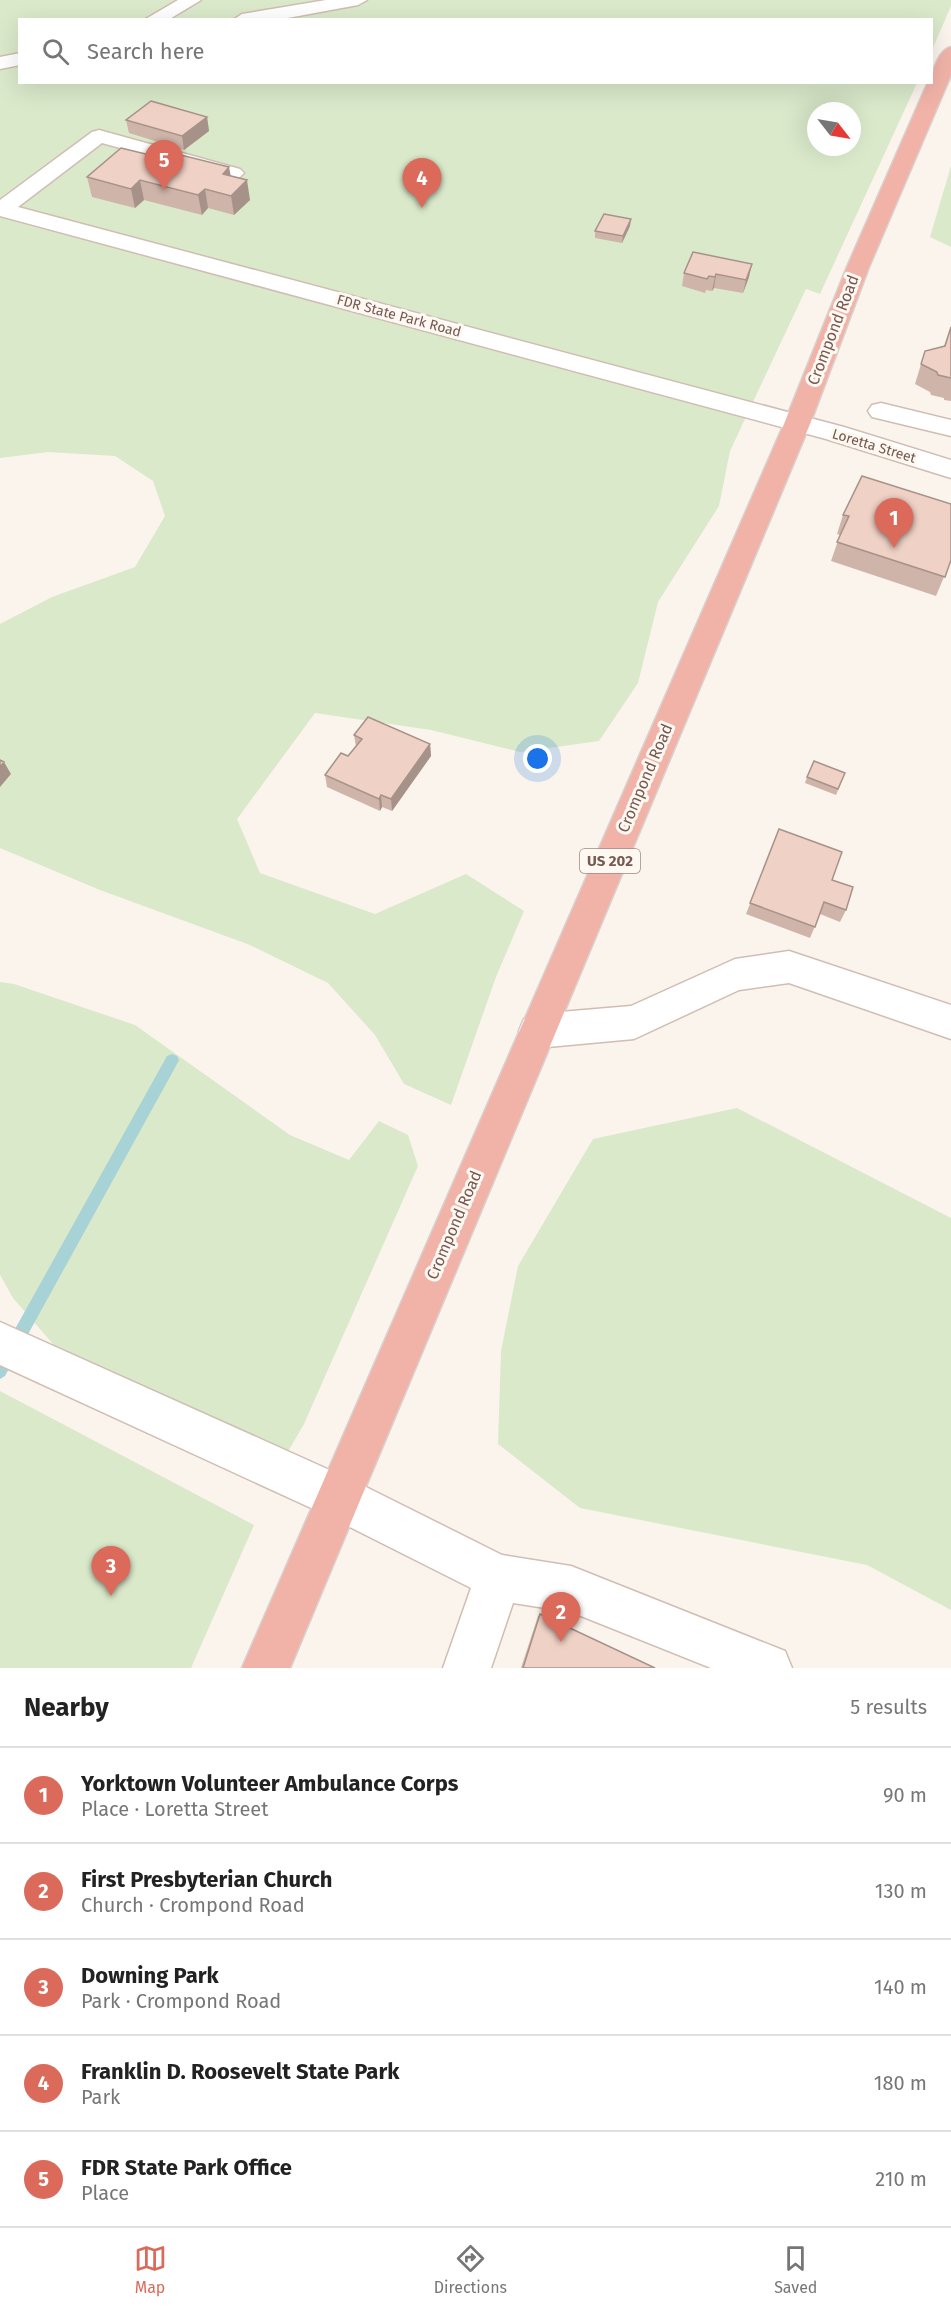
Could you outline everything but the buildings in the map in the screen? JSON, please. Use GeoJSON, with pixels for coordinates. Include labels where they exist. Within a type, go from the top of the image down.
{"type":"FeatureCollection","features":[{"type":"Feature","properties":{"kind":"highway","name":"Crompond Road"},"geometry":{"type":"LineString","coordinates":[[266,1668],[797,423],[858,267],[951,53]]}},
{"type":"Feature","properties":{"kind":"street"},"geometry":{"type":"LineString","coordinates":[[157,18],[192,0]]}},
{"type":"Feature","properties":{"kind":"street"},"geometry":{"type":"LineString","coordinates":[[254,18],[358,0]]}},
{"type":"Feature","properties":{"kind":"street"},"geometry":{"type":"LineString","coordinates":[[0,63],[18,59]]}},
{"type":"Feature","properties":{"kind":"street"},"geometry":{"type":"LineString","coordinates":[[0,210],[99,136],[233,173]]}},
{"type":"Feature","properties":{"kind":"street","name":"FDR State Park Road"},"geometry":{"type":"LineString","coordinates":[[0,210],[797,423]]}},
{"type":"Feature","properties":{"kind":"street"},"geometry":{"type":"LineString","coordinates":[[881,411],[951,428]]}},
{"type":"Feature","properties":{"kind":"street","name":"Loretta Street"},"geometry":{"type":"LineString","coordinates":[[797,423],[951,469]]}},
{"type":"Feature","properties":{"kind":"street"},"geometry":{"type":"LineString","coordinates":[[537,1031],[634,1022],[735,975],[789,967],[951,1022]]}},
{"type":"Feature","properties":{"kind":"street"},"geometry":{"type":"LineString","coordinates":[[0,1343],[338,1497],[498,1577],[571,1588],[768,1668]]}},
{"type":"Feature","properties":{"kind":"street"},"geometry":{"type":"LineString","coordinates":[[467,1668],[498,1577]]}},
{"type":"Feature","properties":{"kind":"green space"},"geometry":{"type":"Polygon","coordinates":[[[0,0],[951,0],[951,6],[933,48],[933,18],[18,18],[18,84],[917,84],[820,294],[806,289],[730,451],[719,506],[658,602],[638,683],[599,741],[520,752],[431,730],[315,713],[237,819],[260,873],[375,914],[466,874],[524,911],[496,977],[451,1105],[404,1084],[375,1035],[328,983],[250,945],[100,890],[0,848],[0,624],[52,597],[135,567],[165,516],[153,481],[115,456],[48,452],[0,458],[0,0]]]}},
{"type":"Feature","properties":{"kind":"green space"},"geometry":{"type":"Polygon","coordinates":[[[951,166],[951,247],[930,237],[951,166]]]}},
{"type":"Feature","properties":{"kind":"green space"},"geometry":{"type":"Polygon","coordinates":[[[0,982],[14,984],[135,1025],[290,1135],[349,1160],[379,1121],[408,1135],[418,1166],[304,1424],[286,1455],[66,1359],[13,1298],[0,1275],[0,982]]]}},
{"type":"Feature","properties":{"kind":"green space"},"geometry":{"type":"Polygon","coordinates":[[[737,1108],[951,1218],[951,1610],[867,1565],[580,1508],[498,1444],[501,1351],[518,1266],[593,1139],[737,1108]]]}},
{"type":"Feature","properties":{"kind":"green space"},"geometry":{"type":"Polygon","coordinates":[[[0,1391],[254,1525],[191,1668],[0,1668],[0,1391]]]}},
{"type":"Feature","properties":{"kind":"waterway"},"geometry":{"type":"LineString","coordinates":[[0,1371],[172,1060]]}},
{"type":"Feature","properties":{"kind":"place","name":"FDR State Park Office"},"geometry":{"type":"Point","coordinates":[164,190]}},
{"type":"Feature","properties":{"kind":"place","name":"Franklin D. Roosevelt State Park"},"geometry":{"type":"Point","coordinates":[422,208]}},
{"type":"Feature","properties":{"kind":"place","name":"Yorktown Volunteer Ambulance Corps"},"geometry":{"type":"Point","coordinates":[894,548]}},
{"type":"Feature","properties":{"kind":"place","name":"Downing Park"},"geometry":{"type":"Point","coordinates":[111,1596]}},
{"type":"Feature","properties":{"kind":"place","name":"First Presbyterian Church"},"geometry":{"type":"Point","coordinates":[561,1642]}}]}
